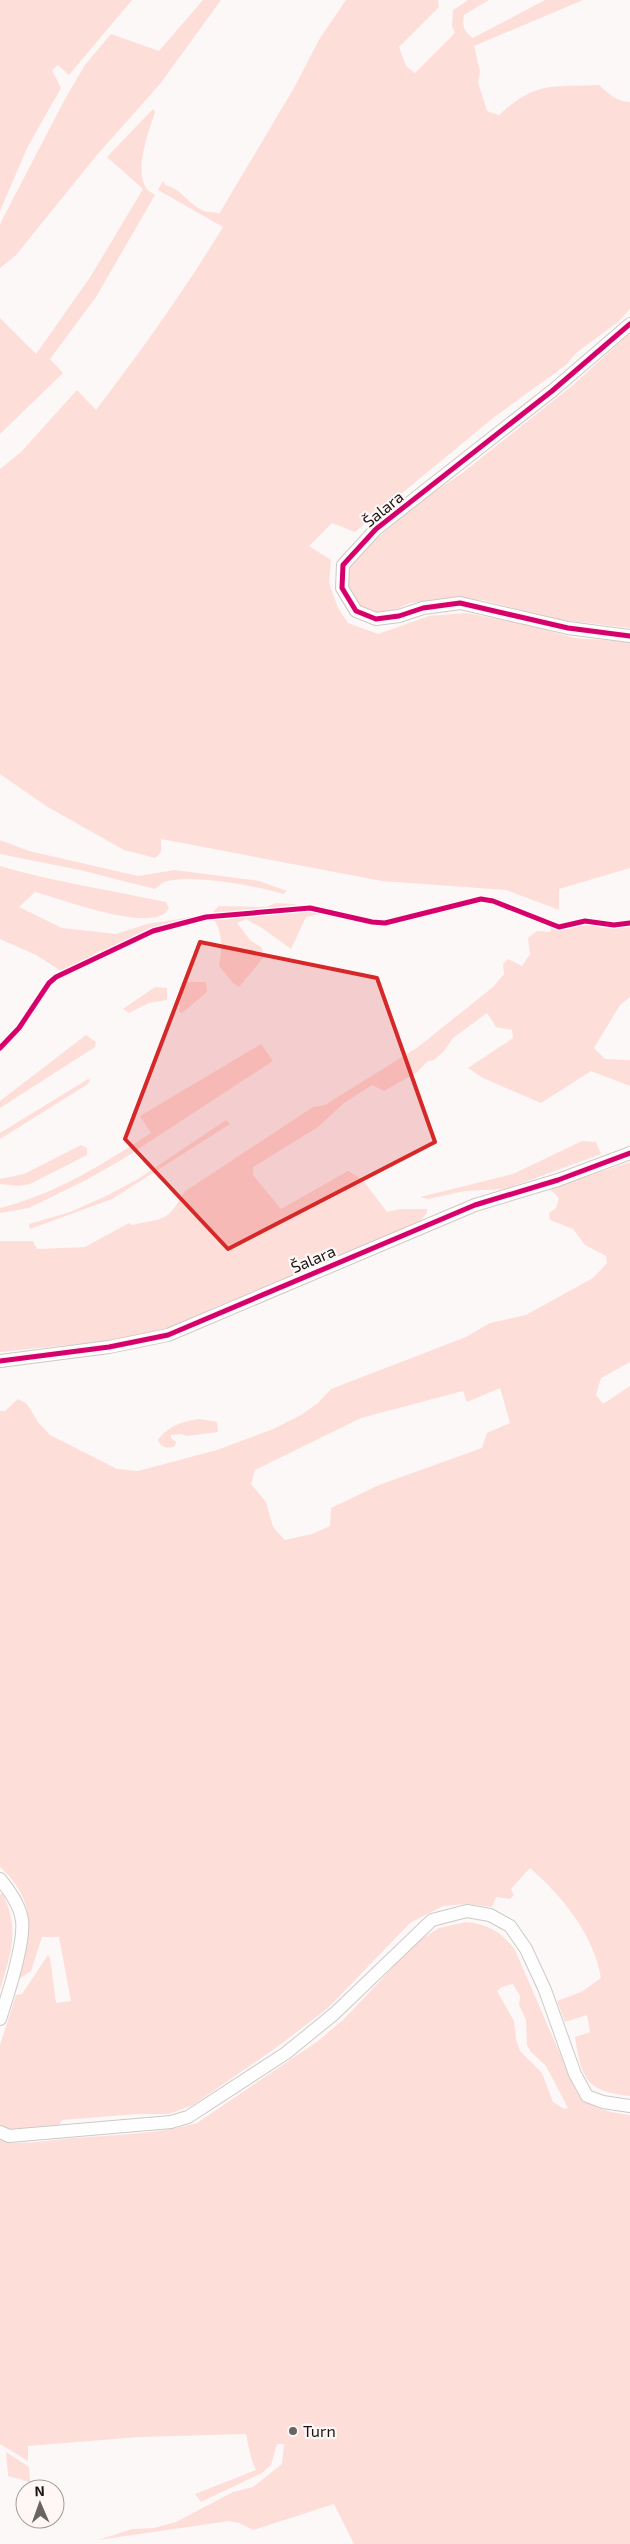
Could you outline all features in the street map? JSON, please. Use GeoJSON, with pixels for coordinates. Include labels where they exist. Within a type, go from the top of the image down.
{"type":"FeatureCollection","features":[{"type":"Feature","properties":{"kind":"street","name":"Šalara"},"geometry":{"type":"LineString","coordinates":[[630,324],[552,391],[376,529],[344,565],[342,588],[356,611],[376,619],[399,616],[423,608],[460,603],[568,628],[630,636]]}},
{"type":"Feature","properties":{"kind":"street","name":"Šalara"},"geometry":{"type":"LineString","coordinates":[[0,1361],[109,1347],[168,1335],[475,1205],[558,1180],[630,1154]]}},
{"type":"Feature","properties":{"kind":"street"},"geometry":{"type":"LineString","coordinates":[[0,1878],[14,1899],[22,1918],[21,1937],[0,2019]]}},
{"type":"Feature","properties":{"kind":"street"},"geometry":{"type":"LineString","coordinates":[[0,2132],[9,2136],[171,2122],[188,2116],[286,2053],[334,2014],[432,1920],[467,1912],[490,1915],[510,1926],[526,1948],[545,1990],[575,2074],[587,2096],[603,2102],[630,2106]]}},
{"type":"Feature","properties":{"kind":"highlighted area"},"geometry":{"type":"Polygon","coordinates":[[[200,942],[377,978],[435,1142],[228,1249],[125,1139],[200,942]]]}},
{"type":"Feature","properties":{"kind":"shaded area"},"geometry":{"type":"Polygon","coordinates":[[[0,0],[132,0],[69,75],[58,65],[52,70],[61,88],[28,146],[0,211],[0,0]]]}},
{"type":"Feature","properties":{"kind":"shaded area"},"geometry":{"type":"Polygon","coordinates":[[[203,0],[221,0],[160,84],[96,156],[16,255],[0,268],[0,225],[2,220],[65,99],[85,65],[111,34],[159,51],[203,0]]]}},
{"type":"Feature","properties":{"kind":"shaded area"},"geometry":{"type":"Polygon","coordinates":[[[346,0],[438,0],[439,7],[399,47],[406,66],[415,73],[455,32],[452,26],[453,10],[468,0],[489,0],[464,15],[464,28],[473,38],[545,0],[583,0],[474,46],[480,71],[478,82],[487,111],[499,115],[524,96],[556,86],[599,85],[617,99],[630,102],[630,309],[618,322],[576,353],[566,365],[493,418],[355,532],[332,523],[309,546],[331,560],[329,583],[338,608],[348,623],[378,634],[429,616],[466,613],[524,624],[575,638],[630,642],[630,868],[559,889],[559,910],[506,890],[382,881],[161,839],[161,852],[155,858],[124,850],[46,806],[0,774],[0,469],[21,452],[77,390],[96,410],[129,366],[178,297],[223,227],[158,190],[163,181],[165,185],[176,189],[204,211],[219,214],[294,88],[320,38],[346,0]]]}},
{"type":"Feature","properties":{"kind":"shaded area"},"geometry":{"type":"Polygon","coordinates":[[[153,109],[155,112],[146,139],[142,171],[146,188],[155,195],[96,297],[50,359],[63,373],[0,434],[0,318],[36,354],[91,276],[143,189],[107,157],[153,109]]]}},
{"type":"Feature","properties":{"kind":"shaded area"},"geometry":{"type":"Polygon","coordinates":[[[630,333],[630,628],[555,619],[482,600],[443,599],[410,603],[383,615],[368,615],[346,590],[345,572],[358,554],[426,497],[461,474],[573,385],[630,333]]]}},
{"type":"Feature","properties":{"kind":"shaded area"},"geometry":{"type":"Polygon","coordinates":[[[0,840],[29,851],[138,876],[175,870],[259,881],[287,891],[283,894],[241,884],[190,879],[164,882],[155,889],[80,870],[0,854],[0,840]]]}},
{"type":"Feature","properties":{"kind":"shaded area"},"geometry":{"type":"Polygon","coordinates":[[[0,866],[61,881],[166,902],[169,908],[161,916],[146,918],[128,917],[106,913],[35,892],[19,907],[62,928],[116,934],[147,924],[211,914],[219,906],[266,907],[276,903],[294,904],[311,910],[322,907],[332,908],[325,913],[306,917],[291,949],[246,919],[237,923],[250,940],[262,948],[263,958],[239,987],[233,983],[219,966],[221,942],[219,930],[214,920],[161,929],[104,952],[101,950],[71,969],[61,971],[36,955],[0,939],[0,866]]]}},
{"type":"Feature","properties":{"kind":"shaded area"},"geometry":{"type":"Polygon","coordinates":[[[586,924],[630,925],[630,997],[620,1005],[594,1048],[605,1059],[630,1060],[630,1086],[591,1071],[541,1103],[483,1078],[468,1068],[513,1038],[512,1030],[496,1027],[487,1013],[453,1038],[444,1051],[434,1060],[428,1061],[416,1073],[384,1091],[372,1085],[344,1103],[318,1127],[253,1167],[253,1175],[281,1209],[348,1171],[362,1179],[387,1212],[400,1209],[427,1209],[427,1213],[421,1220],[290,1278],[215,1307],[178,1325],[146,1334],[99,1342],[0,1352],[0,1241],[33,1241],[37,1249],[85,1247],[129,1223],[132,1225],[164,1217],[174,1209],[184,1192],[313,1107],[325,1105],[418,1047],[493,987],[504,974],[503,964],[508,959],[522,966],[530,954],[528,938],[537,931],[551,932],[551,928],[586,924]]]}},
{"type":"Feature","properties":{"kind":"shaded area"},"geometry":{"type":"Polygon","coordinates":[[[182,982],[206,982],[207,992],[182,1013],[179,1012],[182,982]]]}},
{"type":"Feature","properties":{"kind":"shaded area"},"geometry":{"type":"Polygon","coordinates":[[[155,987],[167,988],[167,1000],[149,1003],[129,1013],[123,1009],[155,987]]]}},
{"type":"Feature","properties":{"kind":"shaded area"},"geometry":{"type":"Polygon","coordinates":[[[86,1035],[96,1042],[95,1047],[0,1108],[0,1101],[86,1035]]]}},
{"type":"Feature","properties":{"kind":"shaded area"},"geometry":{"type":"Polygon","coordinates":[[[261,1044],[273,1061],[123,1159],[88,1179],[29,1208],[0,1213],[0,1208],[40,1195],[78,1177],[151,1133],[140,1116],[261,1044]]]}},
{"type":"Feature","properties":{"kind":"shaded area"},"geometry":{"type":"Polygon","coordinates":[[[88,1079],[90,1080],[88,1084],[0,1139],[0,1133],[88,1079]]]}},
{"type":"Feature","properties":{"kind":"shaded area"},"geometry":{"type":"Polygon","coordinates":[[[226,1120],[230,1124],[112,1199],[30,1229],[29,1224],[70,1212],[138,1179],[226,1120]]]}},
{"type":"Feature","properties":{"kind":"shaded area"},"geometry":{"type":"Polygon","coordinates":[[[582,1141],[596,1142],[601,1154],[505,1189],[465,1191],[428,1199],[420,1197],[513,1174],[582,1141]]]}},
{"type":"Feature","properties":{"kind":"shaded area"},"geometry":{"type":"Polygon","coordinates":[[[81,1145],[87,1148],[87,1155],[30,1184],[19,1186],[0,1184],[0,1179],[24,1174],[81,1145]]]}},
{"type":"Feature","properties":{"kind":"shaded area"},"geometry":{"type":"Polygon","coordinates":[[[630,1162],[630,1362],[601,1378],[596,1395],[603,1404],[630,1386],[630,2096],[604,2091],[595,2086],[589,2081],[580,2064],[575,2037],[590,2032],[587,2015],[565,2022],[557,2001],[581,1992],[601,1978],[597,1962],[575,1917],[554,1891],[530,1868],[511,1889],[514,1895],[510,1899],[496,1897],[492,1907],[467,1904],[443,1906],[410,1923],[328,2008],[277,2047],[193,2105],[169,2114],[137,2114],[62,2120],[59,2125],[13,2130],[0,2126],[0,2045],[16,1995],[22,1994],[48,1955],[56,2003],[71,2001],[59,1937],[42,1937],[31,1971],[19,1979],[28,1933],[26,1906],[21,1893],[0,1867],[0,1411],[5,1411],[18,1399],[27,1404],[38,1422],[50,1435],[117,1469],[138,1471],[217,1450],[273,1429],[301,1415],[318,1403],[331,1389],[466,1337],[490,1323],[526,1315],[593,1278],[607,1263],[606,1256],[585,1245],[573,1229],[550,1220],[549,1213],[556,1208],[559,1198],[550,1189],[630,1162]],[[500,1388],[467,1402],[463,1391],[361,1418],[255,1470],[251,1484],[266,1502],[273,1527],[285,1540],[312,1534],[330,1526],[331,1508],[379,1485],[482,1448],[487,1433],[510,1423],[500,1388]]]}},
{"type":"Feature","properties":{"kind":"shaded area"},"geometry":{"type":"Polygon","coordinates":[[[200,1419],[217,1422],[218,1432],[187,1436],[181,1434],[171,1435],[171,1438],[176,1442],[175,1446],[170,1447],[165,1447],[159,1443],[158,1440],[161,1435],[171,1428],[188,1421],[200,1419]]]}},
{"type":"Feature","properties":{"kind":"shaded area"},"geometry":{"type":"Polygon","coordinates":[[[0,1894],[3,1894],[11,1919],[12,1942],[8,1965],[0,1990],[0,1894]]]}},
{"type":"Feature","properties":{"kind":"shaded area"},"geometry":{"type":"Polygon","coordinates":[[[466,1922],[474,1923],[488,1927],[505,1938],[515,1950],[576,2091],[588,2102],[600,2109],[630,2115],[630,2544],[354,2544],[334,2504],[253,2530],[239,2523],[229,2521],[98,2540],[132,2529],[154,2528],[176,2522],[233,2492],[253,2487],[282,2464],[284,2444],[277,2444],[271,2465],[262,2473],[201,2502],[195,2494],[256,2470],[251,2458],[246,2434],[139,2437],[28,2446],[28,2461],[0,2444],[0,2140],[15,2143],[130,2134],[164,2130],[197,2123],[318,2041],[344,2019],[418,1941],[439,1928],[466,1922]],[[513,1984],[502,1987],[497,1991],[514,2021],[516,2039],[520,2051],[542,2073],[553,2102],[564,2109],[568,2108],[546,2066],[531,2052],[527,2045],[526,2020],[519,2005],[520,1996],[513,1984]]]}},
{"type":"Feature","properties":{"kind":"shaded area"},"geometry":{"type":"Polygon","coordinates":[[[6,2452],[29,2467],[30,2479],[8,2476],[6,2452]]]}},
{"type":"Feature","properties":{"kind":"cycle path"},"geometry":{"type":"LineString","coordinates":[[630,324],[552,391],[376,529],[343,565],[342,588],[356,611],[376,619],[399,616],[423,608],[460,603],[568,628],[630,636]]}},
{"type":"Feature","properties":{"kind":"cycle path"},"geometry":{"type":"LineString","coordinates":[[0,1048],[19,1028],[49,983],[56,977],[153,931],[206,917],[310,908],[372,922],[385,923],[481,899],[493,901],[559,927],[585,921],[614,925],[630,923]]}},
{"type":"Feature","properties":{"kind":"cycle path"},"geometry":{"type":"LineString","coordinates":[[0,1361],[109,1347],[168,1335],[475,1205],[558,1180],[630,1153]]}},
{"type":"Feature","properties":{"kind":"place","name":"Turn"},"geometry":{"type":"Point","coordinates":[293,2431]}}]}
